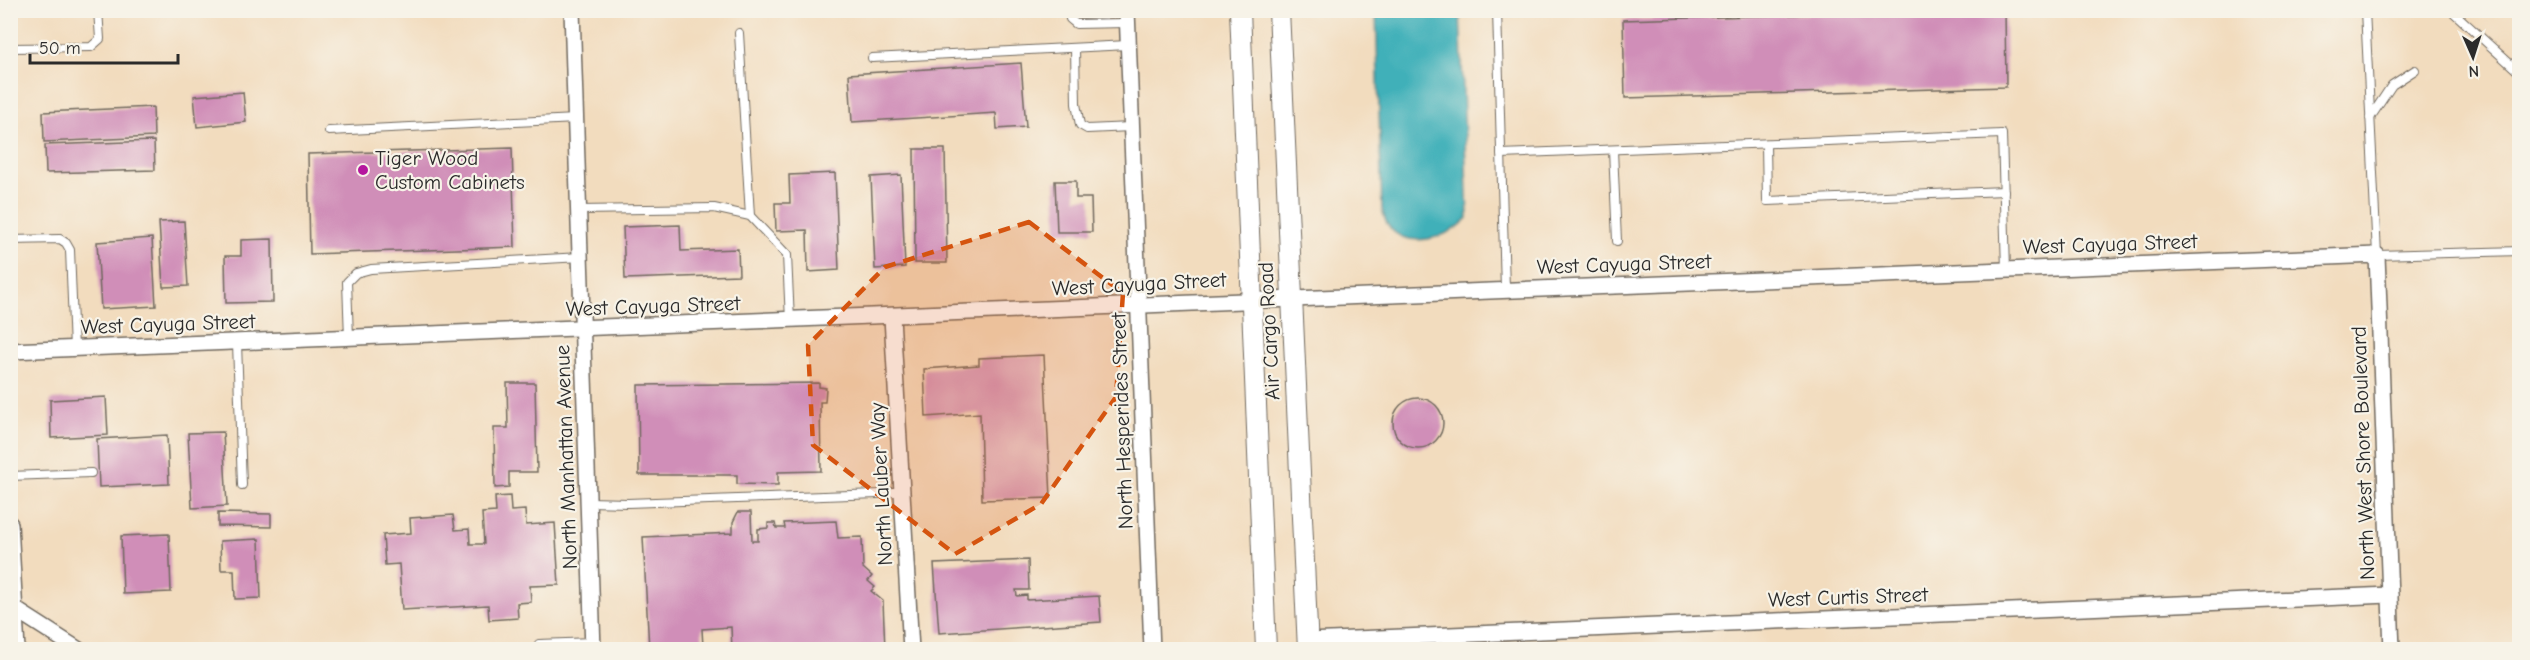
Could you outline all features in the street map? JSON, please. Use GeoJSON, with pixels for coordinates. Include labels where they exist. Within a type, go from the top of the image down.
{"type":"FeatureCollection","features":[{"type":"Feature","properties":{"kind":"street","name":"North Manhattan Avenue"},"geometry":{"type":"LineString","coordinates":[[572,10],[593,646]]}},
{"type":"Feature","properties":{"kind":"street","name":"Air Cargo Road"},"geometry":{"type":"LineString","coordinates":[[1240,10],[1266,650]]}},
{"type":"Feature","properties":{"kind":"street","name":"Air Cargo Road"},"geometry":{"type":"LineString","coordinates":[[1279,10],[1307,645]]}},
{"type":"Feature","properties":{"kind":"street","name":"North Hesperides Street"},"geometry":{"type":"LineString","coordinates":[[1127,17],[1152,650]]}},
{"type":"Feature","properties":{"kind":"street","name":"West Cayuga Street"},"geometry":{"type":"LineString","coordinates":[[10,351],[583,330],[1505,289],[2376,255]]}},
{"type":"Feature","properties":{"kind":"street","name":"North West Shore Boulevard"},"geometry":{"type":"LineString","coordinates":[[2376,255],[2392,650]]}},
{"type":"Feature","properties":{"kind":"street","name":"North Lauber Way"},"geometry":{"type":"LineString","coordinates":[[892,317],[911,650]]}},
{"type":"Feature","properties":{"kind":"street"},"geometry":{"type":"LineString","coordinates":[[10,524],[16,650]]}},
{"type":"Feature","properties":{"kind":"street","name":"West Curtis Street"},"geometry":{"type":"LineString","coordinates":[[1307,645],[2390,595]]}},
{"type":"Feature","properties":{"kind":"street"},"geometry":{"type":"LineString","coordinates":[[15,609],[79,650]]}},
{"type":"Feature","properties":{"kind":"lane"},"geometry":{"type":"LineString","coordinates":[[10,48],[91,47],[100,39],[98,10]]}},
{"type":"Feature","properties":{"kind":"lane"},"geometry":{"type":"LineString","coordinates":[[1068,10],[1070,19],[1076,24],[1127,17]]}},
{"type":"Feature","properties":{"kind":"lane"},"geometry":{"type":"LineString","coordinates":[[1497,10],[1505,289]]}},
{"type":"Feature","properties":{"kind":"lane"},"geometry":{"type":"LineString","coordinates":[[2365,10],[2376,255],[2520,250]]}},
{"type":"Feature","properties":{"kind":"lane"},"geometry":{"type":"LineString","coordinates":[[2451,10],[2520,73]]}},
{"type":"Feature","properties":{"kind":"lane"},"geometry":{"type":"LineString","coordinates":[[739,33],[750,216]]}},
{"type":"Feature","properties":{"kind":"lane"},"geometry":{"type":"LineString","coordinates":[[872,58],[1128,45]]}},
{"type":"Feature","properties":{"kind":"lane"},"geometry":{"type":"LineString","coordinates":[[1075,48],[1080,125],[1087,129],[1131,127]]}},
{"type":"Feature","properties":{"kind":"lane"},"geometry":{"type":"LineString","coordinates":[[2370,118],[2392,86],[2415,70]]}},
{"type":"Feature","properties":{"kind":"lane"},"geometry":{"type":"LineString","coordinates":[[328,131],[576,119]]}},
{"type":"Feature","properties":{"kind":"lane"},"geometry":{"type":"LineString","coordinates":[[1501,154],[2002,134],[2006,270]]}},
{"type":"Feature","properties":{"kind":"lane"},"geometry":{"type":"LineString","coordinates":[[1766,144],[1767,201],[2004,191]]}},
{"type":"Feature","properties":{"kind":"lane"},"geometry":{"type":"LineString","coordinates":[[1613,150],[1617,241]]}},
{"type":"Feature","properties":{"kind":"lane"},"geometry":{"type":"LineString","coordinates":[[579,210],[714,208],[750,216],[787,255],[790,321]]}},
{"type":"Feature","properties":{"kind":"lane"},"geometry":{"type":"LineString","coordinates":[[10,240],[60,240],[66,243],[69,250],[74,349]]}},
{"type":"Feature","properties":{"kind":"lane"},"geometry":{"type":"LineString","coordinates":[[349,338],[347,282],[356,273],[371,269],[580,257]]}},
{"type":"Feature","properties":{"kind":"lane"},"geometry":{"type":"LineString","coordinates":[[237,343],[242,485]]}},
{"type":"Feature","properties":{"kind":"lane"},"geometry":{"type":"LineString","coordinates":[[10,476],[91,473]]}},
{"type":"Feature","properties":{"kind":"lane"},"geometry":{"type":"LineString","coordinates":[[589,502],[628,503],[878,494],[902,491]]}},
{"type":"Feature","properties":{"kind":"lane"},"geometry":{"type":"LineString","coordinates":[[540,650],[539,644],[593,646]]}},
{"type":"Feature","properties":{"kind":"highlighted area"},"geometry":{"type":"Polygon","coordinates":[[[1029,222],[1123,293],[1116,397],[1041,504],[955,554],[813,445],[808,345],[885,267],[1029,222]]]}},
{"type":"Feature","properties":{"kind":"water"},"geometry":{"type":"Polygon","coordinates":[[[1376,11],[1460,11],[1468,218],[1450,231],[1428,239],[1405,238],[1395,233],[1387,224],[1382,210],[1376,11]]]}},
{"type":"Feature","properties":{"kind":"building"},"geometry":{"type":"Polygon","coordinates":[[[2005,10],[2006,87],[1625,98],[1623,20],[2005,10]]]}},
{"type":"Feature","properties":{"kind":"building"},"geometry":{"type":"Polygon","coordinates":[[[1021,63],[1026,127],[997,129],[996,113],[852,122],[849,74],[1021,63]]]}},
{"type":"Feature","properties":{"kind":"building"},"geometry":{"type":"Polygon","coordinates":[[[243,92],[246,122],[197,127],[194,96],[243,92]]]}},
{"type":"Feature","properties":{"kind":"building"},"geometry":{"type":"Polygon","coordinates":[[[153,107],[154,137],[44,142],[43,112],[153,107]]]}},
{"type":"Feature","properties":{"kind":"building"},"geometry":{"type":"Polygon","coordinates":[[[154,141],[155,170],[46,173],[45,145],[154,141]]]}},
{"type":"Feature","properties":{"kind":"building"},"geometry":{"type":"Polygon","coordinates":[[[512,148],[515,247],[310,254],[308,154],[512,148]]]}},
{"type":"Feature","properties":{"kind":"building"},"geometry":{"type":"Polygon","coordinates":[[[914,149],[945,149],[947,263],[915,263],[914,149]]]}},
{"type":"Feature","properties":{"kind":"building"},"geometry":{"type":"Polygon","coordinates":[[[835,173],[839,270],[808,272],[807,230],[776,231],[775,203],[790,203],[789,175],[835,173]]]}},
{"type":"Feature","properties":{"kind":"building"},"geometry":{"type":"Polygon","coordinates":[[[901,175],[905,267],[875,269],[871,177],[901,175]]]}},
{"type":"Feature","properties":{"kind":"building"},"geometry":{"type":"Polygon","coordinates":[[[1055,181],[1076,181],[1076,198],[1091,198],[1092,232],[1057,232],[1055,181]]]}},
{"type":"Feature","properties":{"kind":"building"},"geometry":{"type":"Polygon","coordinates":[[[184,221],[188,286],[163,287],[159,222],[184,221]]]}},
{"type":"Feature","properties":{"kind":"building"},"geometry":{"type":"Polygon","coordinates":[[[680,225],[681,251],[738,249],[739,275],[625,279],[623,227],[680,225]]]}},
{"type":"Feature","properties":{"kind":"building"},"geometry":{"type":"Polygon","coordinates":[[[152,238],[156,306],[101,309],[97,242],[152,238]]]}},
{"type":"Feature","properties":{"kind":"building"},"geometry":{"type":"Polygon","coordinates":[[[272,239],[273,302],[226,303],[225,256],[241,256],[241,240],[272,239]]]}},
{"type":"Feature","properties":{"kind":"building"},"geometry":{"type":"Polygon","coordinates":[[[1044,355],[1051,498],[982,500],[980,413],[926,417],[924,369],[979,365],[979,358],[1044,355]]]}},
{"type":"Feature","properties":{"kind":"building"},"geometry":{"type":"Polygon","coordinates":[[[507,383],[535,383],[537,472],[509,472],[509,487],[495,488],[494,428],[508,428],[507,383]]]}},
{"type":"Feature","properties":{"kind":"building"},"geometry":{"type":"Polygon","coordinates":[[[819,383],[819,387],[826,388],[825,402],[820,402],[821,471],[778,472],[778,485],[737,484],[737,475],[639,475],[638,385],[819,383]]]}},
{"type":"Feature","properties":{"kind":"building"},"geometry":{"type":"Polygon","coordinates":[[[106,397],[108,435],[51,438],[50,400],[106,397]]]}},
{"type":"Feature","properties":{"kind":"building"},"geometry":{"type":"Polygon","coordinates":[[[1418,398],[1427,400],[1438,409],[1443,423],[1441,432],[1432,443],[1418,448],[1409,446],[1398,437],[1393,423],[1395,414],[1404,403],[1418,398]]]}},
{"type":"Feature","properties":{"kind":"building"},"geometry":{"type":"Polygon","coordinates":[[[223,432],[227,506],[192,508],[188,433],[223,432]]]}},
{"type":"Feature","properties":{"kind":"building"},"geometry":{"type":"Polygon","coordinates":[[[167,435],[169,484],[99,487],[97,439],[167,435]]]}},
{"type":"Feature","properties":{"kind":"building"},"geometry":{"type":"Polygon","coordinates":[[[510,496],[511,511],[525,510],[526,525],[555,523],[559,585],[530,586],[531,602],[517,603],[518,618],[489,620],[488,605],[402,610],[399,564],[385,565],[383,535],[411,533],[410,518],[453,515],[455,530],[469,529],[470,544],[484,544],[482,513],[496,512],[495,497],[510,496]]]}},
{"type":"Feature","properties":{"kind":"building"},"geometry":{"type":"Polygon","coordinates":[[[738,512],[751,512],[752,541],[758,541],[758,529],[768,528],[768,523],[775,523],[776,528],[785,528],[784,523],[836,521],[838,538],[862,537],[863,568],[872,576],[868,581],[875,587],[871,591],[883,601],[885,650],[732,650],[731,627],[702,629],[703,647],[649,649],[643,537],[733,533],[733,522],[738,512]]]}},
{"type":"Feature","properties":{"kind":"building"},"geometry":{"type":"Polygon","coordinates":[[[218,513],[271,514],[271,527],[218,526],[218,513]]]}},
{"type":"Feature","properties":{"kind":"building"},"geometry":{"type":"Polygon","coordinates":[[[169,534],[171,592],[123,594],[121,536],[169,534]]]}},
{"type":"Feature","properties":{"kind":"building"},"geometry":{"type":"Polygon","coordinates":[[[259,539],[261,598],[235,599],[234,570],[221,570],[220,541],[259,539]]]}},
{"type":"Feature","properties":{"kind":"building"},"geometry":{"type":"Polygon","coordinates":[[[1028,560],[1029,590],[1016,590],[1017,596],[1027,595],[1027,600],[1099,596],[1101,622],[939,633],[934,564],[1028,560]]]}},
{"type":"Feature","properties":{"kind":"place","name":"Tiger Wood Custom Cabinets"},"geometry":{"type":"Point","coordinates":[363,170]}}]}
